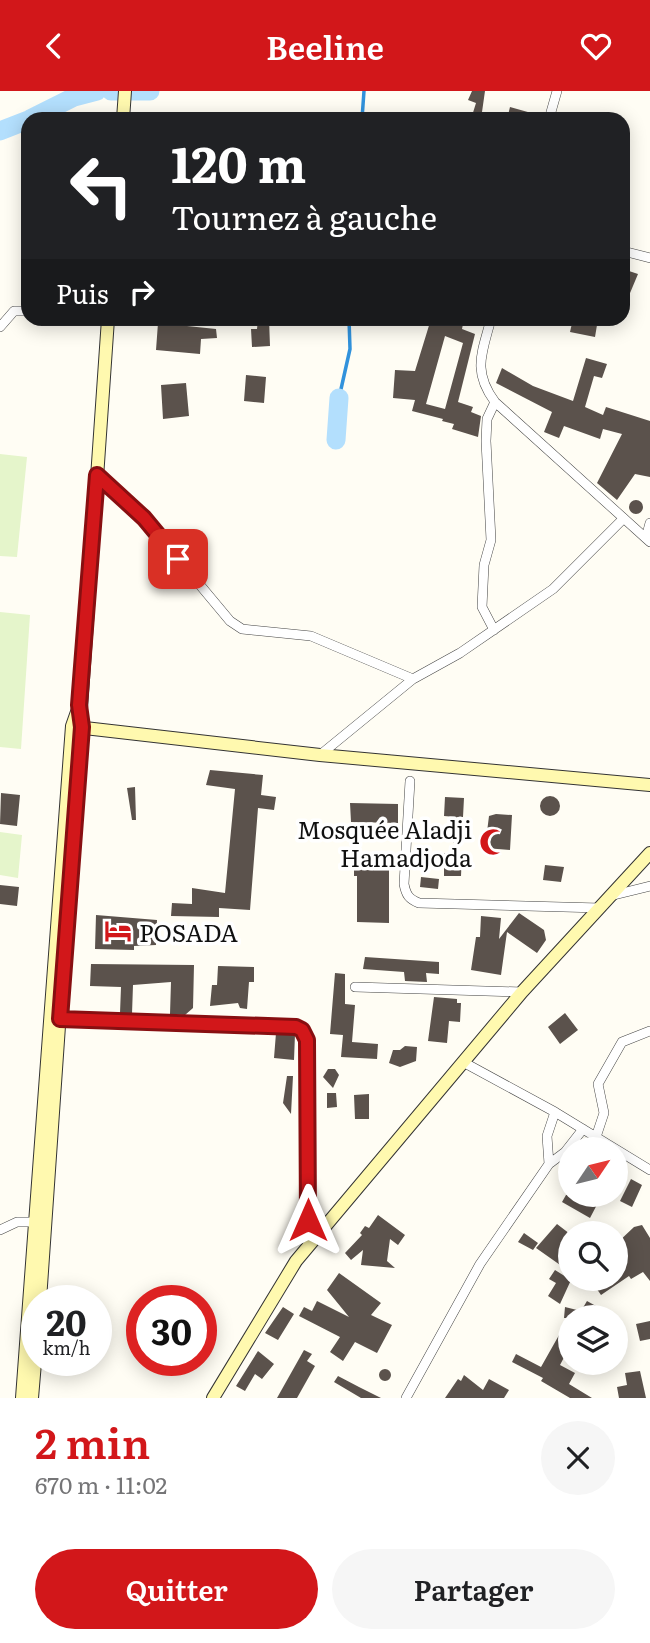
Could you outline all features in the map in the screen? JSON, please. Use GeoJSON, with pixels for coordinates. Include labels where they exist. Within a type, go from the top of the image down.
{"type":"FeatureCollection","features":[{"type":"Feature","properties":{"kind":"street"},"geometry":{"type":"LineString","coordinates":[[551,112],[557,91]]}},
{"type":"Feature","properties":{"kind":"street"},"geometry":{"type":"LineString","coordinates":[[124,112],[125,94]]}},
{"type":"Feature","properties":{"kind":"street"},"geometry":{"type":"LineString","coordinates":[[630,253],[650,258]]}},
{"type":"Feature","properties":{"kind":"street"},"geometry":{"type":"LineString","coordinates":[[0,327],[14,311],[21,311]]}},
{"type":"Feature","properties":{"kind":"street"},"geometry":{"type":"LineString","coordinates":[[22,1398],[41,1223],[108,326]]}},
{"type":"Feature","properties":{"kind":"street"},"geometry":{"type":"LineString","coordinates":[[489,326],[479,366],[485,390],[648,540]]}},
{"type":"Feature","properties":{"kind":"street"},"geometry":{"type":"LineString","coordinates":[[494,630],[482,607],[484,565],[491,540],[487,419],[495,402]]}},
{"type":"Feature","properties":{"kind":"street"},"geometry":{"type":"LineString","coordinates":[[97,475],[144,518],[236,625],[274,635],[311,636],[413,679]]}},
{"type":"Feature","properties":{"kind":"street"},"geometry":{"type":"LineString","coordinates":[[320,755],[413,679],[460,653],[564,579],[623,519]]}},
{"type":"Feature","properties":{"kind":"street"},"geometry":{"type":"LineString","coordinates":[[648,540],[650,523]]}},
{"type":"Feature","properties":{"kind":"street"},"geometry":{"type":"LineString","coordinates":[[77,727],[320,755],[650,785]]}},
{"type":"Feature","properties":{"kind":"street"},"geometry":{"type":"LineString","coordinates":[[410,781],[404,884],[406,895],[412,900],[419,903],[600,908]]}},
{"type":"Feature","properties":{"kind":"street"},"geometry":{"type":"LineString","coordinates":[[218,1396],[296,1261],[522,992],[650,853]]}},
{"type":"Feature","properties":{"kind":"street"},"geometry":{"type":"LineString","coordinates":[[614,895],[650,886]]}},
{"type":"Feature","properties":{"kind":"street"},"geometry":{"type":"LineString","coordinates":[[355,988],[522,992]]}},
{"type":"Feature","properties":{"kind":"street"},"geometry":{"type":"LineString","coordinates":[[56,1019],[296,1027],[302,1030],[307,1040],[308,1246]]}},
{"type":"Feature","properties":{"kind":"street"},"geometry":{"type":"LineString","coordinates":[[463,1062],[596,1137],[604,1113],[598,1084],[622,1042],[650,1031]]}},
{"type":"Feature","properties":{"kind":"street"},"geometry":{"type":"LineString","coordinates":[[549,1164],[547,1136],[555,1112]]}},
{"type":"Feature","properties":{"kind":"street"},"geometry":{"type":"LineString","coordinates":[[406,1398],[480,1264],[549,1164],[565,1152],[583,1129]]}},
{"type":"Feature","properties":{"kind":"street"},"geometry":{"type":"LineString","coordinates":[[628,1157],[650,1170]]}},
{"type":"Feature","properties":{"kind":"street"},"geometry":{"type":"LineString","coordinates":[[0,1230],[17,1222],[41,1223]]}},
{"type":"Feature","properties":{"kind":"street"},"geometry":{"type":"LineString","coordinates":[[40,1285],[41,1223]]}},
{"type":"Feature","properties":{"kind":"street"},"geometry":{"type":"LineString","coordinates":[[32,1398],[34,1376]]}},
{"type":"Feature","properties":{"kind":"green space"},"geometry":{"type":"Polygon","coordinates":[[[0,454],[27,457],[17,557],[0,556],[0,454]]]}},
{"type":"Feature","properties":{"kind":"green space"},"geometry":{"type":"Polygon","coordinates":[[[0,612],[30,615],[21,749],[0,747],[0,612]]]}},
{"type":"Feature","properties":{"kind":"green space"},"geometry":{"type":"Polygon","coordinates":[[[0,832],[22,835],[18,878],[0,875],[0,832]]]}},
{"type":"Feature","properties":{"kind":"building"},"geometry":{"type":"Polygon","coordinates":[[[472,91],[485,91],[482,112],[473,112],[476,103],[468,100],[472,91]]]}},
{"type":"Feature","properties":{"kind":"building"},"geometry":{"type":"Polygon","coordinates":[[[510,107],[528,112],[509,112],[510,107]]]}},
{"type":"Feature","properties":{"kind":"building"},"geometry":{"type":"Polygon","coordinates":[[[630,271],[638,274],[630,293],[630,271]]]}},
{"type":"Feature","properties":{"kind":"building"},"geometry":{"type":"Polygon","coordinates":[[[158,326],[216,329],[217,338],[201,339],[200,354],[156,350],[158,326]]]}},
{"type":"Feature","properties":{"kind":"building"},"geometry":{"type":"Polygon","coordinates":[[[257,326],[269,326],[270,346],[252,347],[251,329],[257,329],[257,326]]]}},
{"type":"Feature","properties":{"kind":"building"},"geometry":{"type":"Polygon","coordinates":[[[429,326],[463,326],[462,329],[475,334],[458,402],[473,407],[471,412],[481,416],[478,437],[452,429],[454,424],[442,421],[443,419],[412,411],[415,400],[393,398],[395,370],[415,371],[429,326]],[[445,336],[426,404],[445,409],[463,343],[445,336]]]}},
{"type":"Feature","properties":{"kind":"building"},"geometry":{"type":"Polygon","coordinates":[[[571,326],[597,326],[595,337],[570,332],[571,326]]]}},
{"type":"Feature","properties":{"kind":"building"},"geometry":{"type":"Polygon","coordinates":[[[586,358],[607,364],[602,378],[594,376],[585,407],[603,415],[606,407],[650,421],[650,477],[635,474],[617,500],[597,483],[622,434],[603,429],[600,439],[564,426],[559,438],[544,432],[552,412],[496,383],[502,368],[533,386],[573,401],[586,358]]]}},
{"type":"Feature","properties":{"kind":"building"},"geometry":{"type":"Polygon","coordinates":[[[246,375],[266,377],[264,403],[244,401],[246,375]]]}},
{"type":"Feature","properties":{"kind":"building"},"geometry":{"type":"Polygon","coordinates":[[[186,383],[189,416],[163,419],[161,385],[186,383]]]}},
{"type":"Feature","properties":{"kind":"building"},"geometry":{"type":"Polygon","coordinates":[[[636,500],[641,502],[641,512],[636,514],[631,512],[629,507],[631,502],[636,500]]]}},
{"type":"Feature","properties":{"kind":"building"},"geometry":{"type":"Polygon","coordinates":[[[210,770],[263,775],[261,795],[276,797],[274,810],[258,808],[250,910],[219,908],[219,917],[171,916],[172,903],[192,904],[192,888],[225,893],[235,789],[206,785],[210,770]]]}},
{"type":"Feature","properties":{"kind":"building"},"geometry":{"type":"Polygon","coordinates":[[[135,787],[136,820],[132,820],[127,788],[135,787]]]}},
{"type":"Feature","properties":{"kind":"building"},"geometry":{"type":"Polygon","coordinates":[[[1,793],[20,795],[17,826],[0,824],[1,793]]]}},
{"type":"Feature","properties":{"kind":"building"},"geometry":{"type":"Polygon","coordinates":[[[550,796],[557,799],[560,806],[557,813],[550,816],[543,813],[540,806],[543,799],[550,796]]]}},
{"type":"Feature","properties":{"kind":"building"},"geometry":{"type":"Polygon","coordinates":[[[445,797],[464,798],[463,817],[457,817],[462,835],[454,843],[447,834],[456,817],[444,816],[445,797]]]}},
{"type":"Feature","properties":{"kind":"building"},"geometry":{"type":"Polygon","coordinates":[[[350,803],[398,804],[398,823],[351,822],[350,803]]]}},
{"type":"Feature","properties":{"kind":"building"},"geometry":{"type":"Polygon","coordinates":[[[512,815],[510,850],[485,848],[489,816],[512,815]]]}},
{"type":"Feature","properties":{"kind":"building"},"geometry":{"type":"Polygon","coordinates":[[[444,853],[462,853],[461,876],[444,876],[444,853]]]}},
{"type":"Feature","properties":{"kind":"building"},"geometry":{"type":"Polygon","coordinates":[[[545,865],[564,867],[561,882],[543,880],[545,865]]]}},
{"type":"Feature","properties":{"kind":"building"},"geometry":{"type":"Polygon","coordinates":[[[354,866],[389,866],[389,923],[357,922],[357,876],[354,876],[354,866]]]}},
{"type":"Feature","properties":{"kind":"building"},"geometry":{"type":"Polygon","coordinates":[[[421,877],[439,879],[438,889],[420,887],[421,877]]]}},
{"type":"Feature","properties":{"kind":"building"},"geometry":{"type":"Polygon","coordinates":[[[0,885],[19,887],[17,906],[0,904],[0,885]]]}},
{"type":"Feature","properties":{"kind":"building"},"geometry":{"type":"Polygon","coordinates":[[[519,913],[544,930],[546,940],[537,953],[507,932],[501,975],[471,970],[476,937],[480,937],[481,916],[501,918],[499,939],[519,913]]]}},
{"type":"Feature","properties":{"kind":"building"},"geometry":{"type":"Polygon","coordinates":[[[96,915],[157,920],[156,945],[134,946],[134,950],[95,949],[96,915]]]}},
{"type":"Feature","properties":{"kind":"building"},"geometry":{"type":"Polygon","coordinates":[[[365,957],[439,962],[439,974],[426,973],[427,982],[405,981],[404,972],[363,969],[365,957]]]}},
{"type":"Feature","properties":{"kind":"building"},"geometry":{"type":"Polygon","coordinates":[[[91,964],[194,965],[193,1008],[185,1015],[170,1014],[171,982],[133,985],[132,1014],[120,1013],[121,987],[90,986],[91,964]]]}},
{"type":"Feature","properties":{"kind":"building"},"geometry":{"type":"Polygon","coordinates":[[[218,966],[254,967],[254,982],[249,982],[247,1009],[240,1008],[238,1003],[210,1006],[212,985],[217,985],[218,966]]]}},
{"type":"Feature","properties":{"kind":"building"},"geometry":{"type":"Polygon","coordinates":[[[335,973],[345,974],[345,1004],[355,1005],[352,1042],[378,1044],[377,1059],[341,1057],[343,1035],[330,1034],[335,973]]]}},
{"type":"Feature","properties":{"kind":"building"},"geometry":{"type":"Polygon","coordinates":[[[434,997],[457,999],[457,1003],[461,1003],[460,1022],[449,1021],[447,1043],[428,1041],[434,997]]]}},
{"type":"Feature","properties":{"kind":"building"},"geometry":{"type":"Polygon","coordinates":[[[565,1013],[578,1030],[560,1044],[548,1027],[565,1013]]]}},
{"type":"Feature","properties":{"kind":"building"},"geometry":{"type":"Polygon","coordinates":[[[276,1033],[295,1034],[294,1060],[274,1058],[276,1033]]]}},
{"type":"Feature","properties":{"kind":"building"},"geometry":{"type":"Polygon","coordinates":[[[405,1046],[417,1047],[416,1061],[400,1067],[389,1063],[393,1050],[400,1050],[405,1046]]]}},
{"type":"Feature","properties":{"kind":"building"},"geometry":{"type":"Polygon","coordinates":[[[328,1069],[335,1069],[339,1075],[333,1088],[323,1077],[328,1069]]]}},
{"type":"Feature","properties":{"kind":"building"},"geometry":{"type":"Polygon","coordinates":[[[287,1076],[293,1076],[291,1114],[283,1103],[287,1076]]]}},
{"type":"Feature","properties":{"kind":"building"},"geometry":{"type":"Polygon","coordinates":[[[327,1093],[336,1093],[337,1107],[327,1108],[327,1093]]]}},
{"type":"Feature","properties":{"kind":"building"},"geometry":{"type":"Polygon","coordinates":[[[369,1094],[369,1119],[355,1119],[354,1095],[369,1094]]]}},
{"type":"Feature","properties":{"kind":"building"},"geometry":{"type":"Polygon","coordinates":[[[631,1179],[642,1185],[632,1207],[628,1205],[628,1185],[631,1179]]]}},
{"type":"Feature","properties":{"kind":"building"},"geometry":{"type":"Polygon","coordinates":[[[571,1207],[596,1207],[590,1218],[571,1207]]]}},
{"type":"Feature","properties":{"kind":"building"},"geometry":{"type":"Polygon","coordinates":[[[378,1215],[405,1235],[398,1245],[390,1239],[387,1261],[395,1268],[361,1265],[363,1250],[351,1260],[345,1253],[362,1235],[360,1233],[365,1226],[369,1228],[378,1215]]]}},
{"type":"Feature","properties":{"kind":"building"},"geometry":{"type":"Polygon","coordinates":[[[557,1224],[558,1225],[558,1263],[536,1248],[557,1224]]]}},
{"type":"Feature","properties":{"kind":"building"},"geometry":{"type":"Polygon","coordinates":[[[642,1225],[650,1238],[650,1281],[643,1272],[631,1279],[628,1277],[628,1233],[642,1225]]]}},
{"type":"Feature","properties":{"kind":"building"},"geometry":{"type":"Polygon","coordinates":[[[524,1233],[538,1243],[533,1250],[518,1242],[524,1233]]]}},
{"type":"Feature","properties":{"kind":"building"},"geometry":{"type":"Polygon","coordinates":[[[555,1270],[558,1272],[558,1291],[566,1291],[560,1304],[548,1296],[556,1283],[549,1279],[555,1270]]]}},
{"type":"Feature","properties":{"kind":"building"},"geometry":{"type":"Polygon","coordinates":[[[339,1273],[381,1303],[371,1315],[392,1325],[377,1353],[355,1342],[343,1361],[330,1352],[340,1337],[299,1316],[304,1307],[312,1311],[317,1301],[349,1317],[327,1290],[339,1273]]]}},
{"type":"Feature","properties":{"kind":"building"},"geometry":{"type":"Polygon","coordinates":[[[283,1307],[294,1314],[278,1340],[265,1333],[283,1307]]]}},
{"type":"Feature","properties":{"kind":"building"},"geometry":{"type":"Polygon","coordinates":[[[650,1321],[650,1339],[640,1341],[636,1324],[650,1321]]]}},
{"type":"Feature","properties":{"kind":"building"},"geometry":{"type":"Polygon","coordinates":[[[558,1337],[558,1375],[574,1375],[569,1384],[592,1398],[570,1398],[541,1381],[543,1378],[512,1362],[516,1354],[541,1367],[558,1337]]]}},
{"type":"Feature","properties":{"kind":"building"},"geometry":{"type":"Polygon","coordinates":[[[304,1350],[312,1354],[307,1361],[315,1366],[297,1398],[277,1398],[304,1350]]]}},
{"type":"Feature","properties":{"kind":"building"},"geometry":{"type":"Polygon","coordinates":[[[258,1351],[274,1364],[262,1379],[255,1374],[245,1391],[236,1386],[258,1351]]]}},
{"type":"Feature","properties":{"kind":"building"},"geometry":{"type":"Polygon","coordinates":[[[385,1369],[391,1375],[385,1381],[379,1375],[385,1369]]]}},
{"type":"Feature","properties":{"kind":"building"},"geometry":{"type":"Polygon","coordinates":[[[640,1371],[646,1398],[619,1398],[617,1387],[627,1385],[625,1375],[640,1371]]]}},
{"type":"Feature","properties":{"kind":"building"},"geometry":{"type":"Polygon","coordinates":[[[464,1375],[483,1390],[489,1379],[509,1390],[504,1398],[445,1398],[464,1375]]]}},
{"type":"Feature","properties":{"kind":"building"},"geometry":{"type":"Polygon","coordinates":[[[338,1376],[381,1398],[361,1398],[334,1382],[338,1376]]]}},
{"type":"Feature","properties":{"kind":"waterway"},"geometry":{"type":"LineString","coordinates":[[44,112],[74,97],[97,91]]}},
{"type":"Feature","properties":{"kind":"waterway"},"geometry":{"type":"LineString","coordinates":[[111,91],[150,91]]}},
{"type":"Feature","properties":{"kind":"waterway"},"geometry":{"type":"LineString","coordinates":[[362,112],[364,91]]}},
{"type":"Feature","properties":{"kind":"waterway"},"geometry":{"type":"LineString","coordinates":[[0,131],[21,123]]}},
{"type":"Feature","properties":{"kind":"waterway"},"geometry":{"type":"LineString","coordinates":[[339,398],[350,349],[349,326]]}},
{"type":"Feature","properties":{"kind":"waterway"},"geometry":{"type":"LineString","coordinates":[[336,440],[339,398]]}},
{"type":"Feature","properties":{"kind":"place","name":"Mosquée Aladji Hamadjoda"},"geometry":{"type":"Point","coordinates":[493,842]}},
{"type":"Feature","properties":{"kind":"place","name":"POSADA"},"geometry":{"type":"Point","coordinates":[118,931]}},
{"type":"Feature","properties":{"kind":"route"},"geometry":{"type":"LineString","coordinates":[[178,559],[144,518],[97,475],[79,705],[82,727],[60,1019],[296,1027],[302,1030],[307,1040],[308,1220]]}}]}
